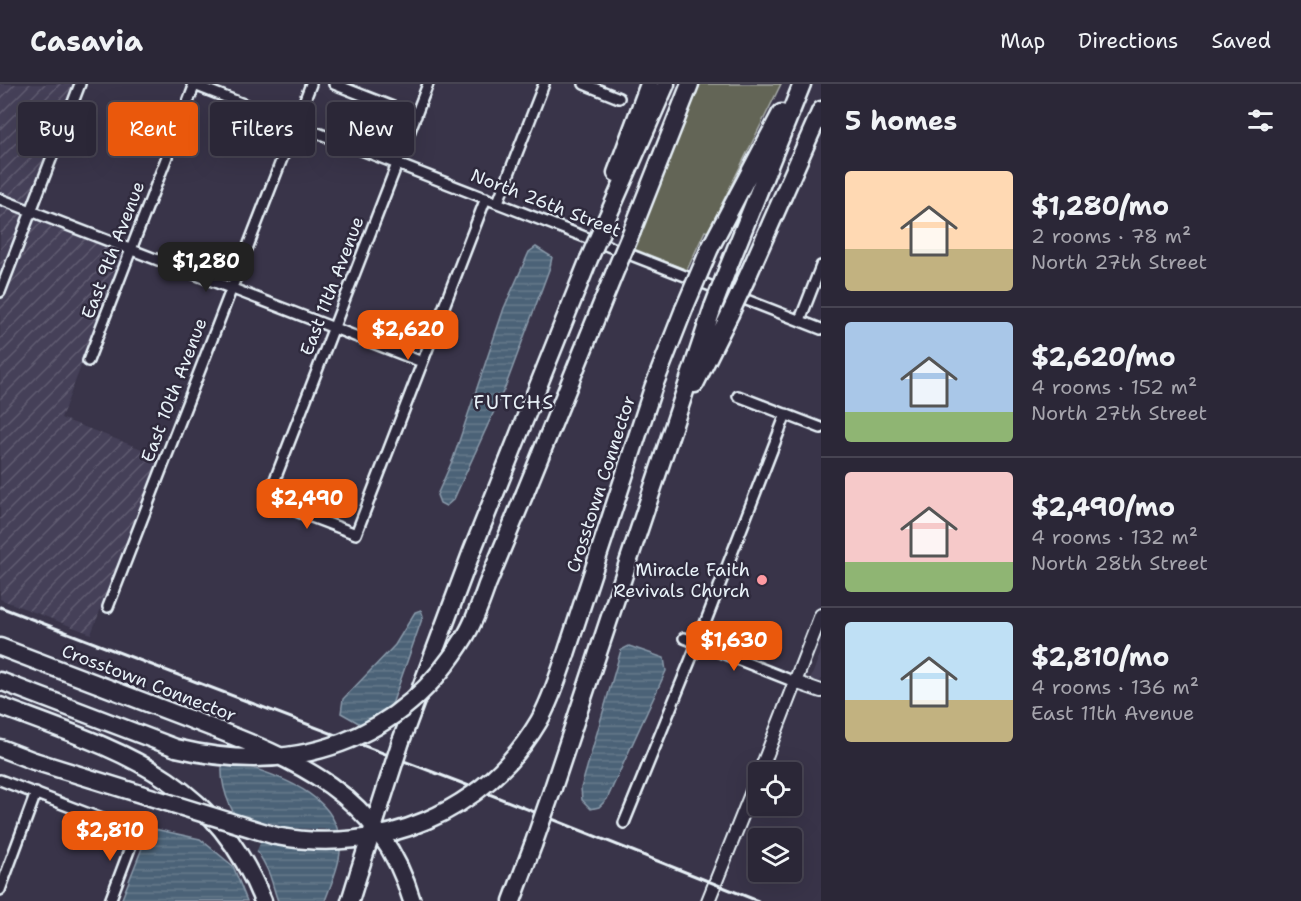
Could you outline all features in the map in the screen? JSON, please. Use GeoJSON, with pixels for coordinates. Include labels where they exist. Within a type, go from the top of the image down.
{"type":"FeatureCollection","features":[{"type":"Feature","properties":{"kind":"highway"},"geometry":{"type":"LineString","coordinates":[[350,901],[401,741],[472,551],[604,216],[649,84]]}},
{"type":"Feature","properties":{"kind":"highway"},"geometry":{"type":"LineString","coordinates":[[604,216],[666,84]]}},
{"type":"Feature","properties":{"kind":"highway"},"geometry":{"type":"LineString","coordinates":[[0,681],[176,748],[205,755],[270,759],[291,757],[336,746],[372,728],[407,705],[450,660],[467,633],[690,84]]}},
{"type":"Feature","properties":{"kind":"highway"},"geometry":{"type":"LineString","coordinates":[[513,901],[553,788],[669,432],[713,307],[801,84]]}},
{"type":"Feature","properties":{"kind":"highway","name":"Crosstown Connector"},"geometry":{"type":"LineString","coordinates":[[0,748],[71,774],[276,836],[318,842],[368,838],[399,832],[449,810],[490,780],[516,753],[538,722],[554,690],[650,399],[684,309],[710,248],[765,141],[801,84]]}},
{"type":"Feature","properties":{"kind":"highway"},"geometry":{"type":"LineString","coordinates":[[669,432],[730,314],[821,110]]}},
{"type":"Feature","properties":{"kind":"highway","name":"Crosstown Connector"},"geometry":{"type":"LineString","coordinates":[[0,647],[255,744],[316,773],[354,805],[383,840],[402,875],[412,901]]}},
{"type":"Feature","properties":{"kind":"highway"},"geometry":{"type":"LineString","coordinates":[[0,706],[143,763],[162,775],[202,808],[218,825],[243,860],[263,901]]}},
{"type":"Feature","properties":{"kind":"main road"},"geometry":{"type":"LineString","coordinates":[[763,762],[820,619]]}},
{"type":"Feature","properties":{"kind":"main road"},"geometry":{"type":"LineString","coordinates":[[795,682],[821,692]]}},
{"type":"Feature","properties":{"kind":"main road"},"geometry":{"type":"LineString","coordinates":[[708,901],[748,801]]}},
{"type":"Feature","properties":{"kind":"street"},"geometry":{"type":"LineString","coordinates":[[0,292],[80,84]]}},
{"type":"Feature","properties":{"kind":"street","name":"North 26th Street"},"geometry":{"type":"LineString","coordinates":[[194,84],[239,102]]}},
{"type":"Feature","properties":{"kind":"street","name":"East 9th Avenue"},"geometry":{"type":"LineString","coordinates":[[88,361],[194,84]]}},
{"type":"Feature","properties":{"kind":"street","name":"East 10th Avenue"},"geometry":{"type":"LineString","coordinates":[[304,102],[311,84]]}},
{"type":"Feature","properties":{"kind":"street"},"geometry":{"type":"LineString","coordinates":[[334,84],[416,116]]}},
{"type":"Feature","properties":{"kind":"street","name":"East 11th Avenue"},"geometry":{"type":"LineString","coordinates":[[422,362],[356,534],[267,500],[428,84]]}},
{"type":"Feature","properties":{"kind":"street"},"geometry":{"type":"LineString","coordinates":[[498,202],[544,84]]}},
{"type":"Feature","properties":{"kind":"street"},"geometry":{"type":"LineString","coordinates":[[584,84],[619,98]]}},
{"type":"Feature","properties":{"kind":"street","name":"North 26th Street"},"geometry":{"type":"LineString","coordinates":[[315,132],[821,329]]}},
{"type":"Feature","properties":{"kind":"street","name":"East 10th Avenue"},"geometry":{"type":"LineString","coordinates":[[108,607],[282,156]]}},
{"type":"Feature","properties":{"kind":"street"},"geometry":{"type":"LineString","coordinates":[[0,199],[422,362],[486,198]]}},
{"type":"Feature","properties":{"kind":"street"},"geometry":{"type":"LineString","coordinates":[[800,320],[821,266]]}},
{"type":"Feature","properties":{"kind":"street"},"geometry":{"type":"LineString","coordinates":[[738,396],[821,428]]}},
{"type":"Feature","properties":{"kind":"street"},"geometry":{"type":"LineString","coordinates":[[624,823],[697,644],[786,414]]}},
{"type":"Feature","properties":{"kind":"street"},"geometry":{"type":"LineString","coordinates":[[684,638],[795,682]]}},
{"type":"Feature","properties":{"kind":"street"},"geometry":{"type":"LineString","coordinates":[[0,780],[136,832],[110,901]]}},
{"type":"Feature","properties":{"kind":"street"},"geometry":{"type":"LineString","coordinates":[[0,890],[36,793]]}},
{"type":"Feature","properties":{"kind":"shaded area"},"geometry":{"type":"Polygon","coordinates":[[[0,84],[73,84],[66,102],[18,102],[18,156],[45,156],[23,212],[125,253],[61,418],[160,456],[91,634],[0,599],[0,84]]]}},
{"type":"Feature","properties":{"kind":"shaded area"},"geometry":{"type":"Polygon","coordinates":[[[821,651],[821,691],[808,686],[821,651]]]}},
{"type":"Feature","properties":{"kind":"green space"},"geometry":{"type":"Polygon","coordinates":[[[700,84],[781,84],[687,270],[634,249],[700,84]]]}},
{"type":"Feature","properties":{"kind":"water"},"geometry":{"type":"Polygon","coordinates":[[[536,247],[552,257],[550,267],[506,385],[454,499],[446,506],[440,503],[437,495],[453,459],[504,308],[529,252],[536,247]]]}},
{"type":"Feature","properties":{"kind":"water"},"geometry":{"type":"Polygon","coordinates":[[[421,610],[423,616],[383,730],[378,734],[341,713],[343,699],[395,645],[415,612],[421,610]]]}},
{"type":"Feature","properties":{"kind":"water"},"geometry":{"type":"Polygon","coordinates":[[[629,646],[664,658],[666,671],[607,799],[599,807],[591,809],[582,800],[581,788],[621,650],[629,646]]]}},
{"type":"Feature","properties":{"kind":"water"},"geometry":{"type":"Polygon","coordinates":[[[241,764],[292,783],[322,804],[332,817],[339,833],[340,852],[325,901],[278,901],[267,869],[231,808],[226,795],[222,767],[241,764]]]}},
{"type":"Feature","properties":{"kind":"water"},"geometry":{"type":"Polygon","coordinates":[[[150,828],[200,839],[233,866],[247,901],[121,901],[150,828]]]}},
{"type":"Feature","properties":{"kind":"pier"},"geometry":{"type":"Polygon","coordinates":[[[241,761],[264,769],[219,767],[222,764],[241,761]]]}},
{"type":"Feature","properties":{"kind":"pier"},"geometry":{"type":"Polygon","coordinates":[[[229,811],[287,828],[342,830],[343,849],[308,849],[261,841],[255,855],[229,811]]]}},
{"type":"Feature","properties":{"kind":"railway"},"geometry":{"type":"LineString","coordinates":[[0,607],[459,782],[758,901]]}},
{"type":"Feature","properties":{"kind":"place","name":"Miracle Faith Revivals Church"},"geometry":{"type":"Point","coordinates":[762,580]}},
{"type":"Feature","properties":{"kind":"district","name":"FUTCHS"},"geometry":{"type":"Point","coordinates":[514,402]}}]}
